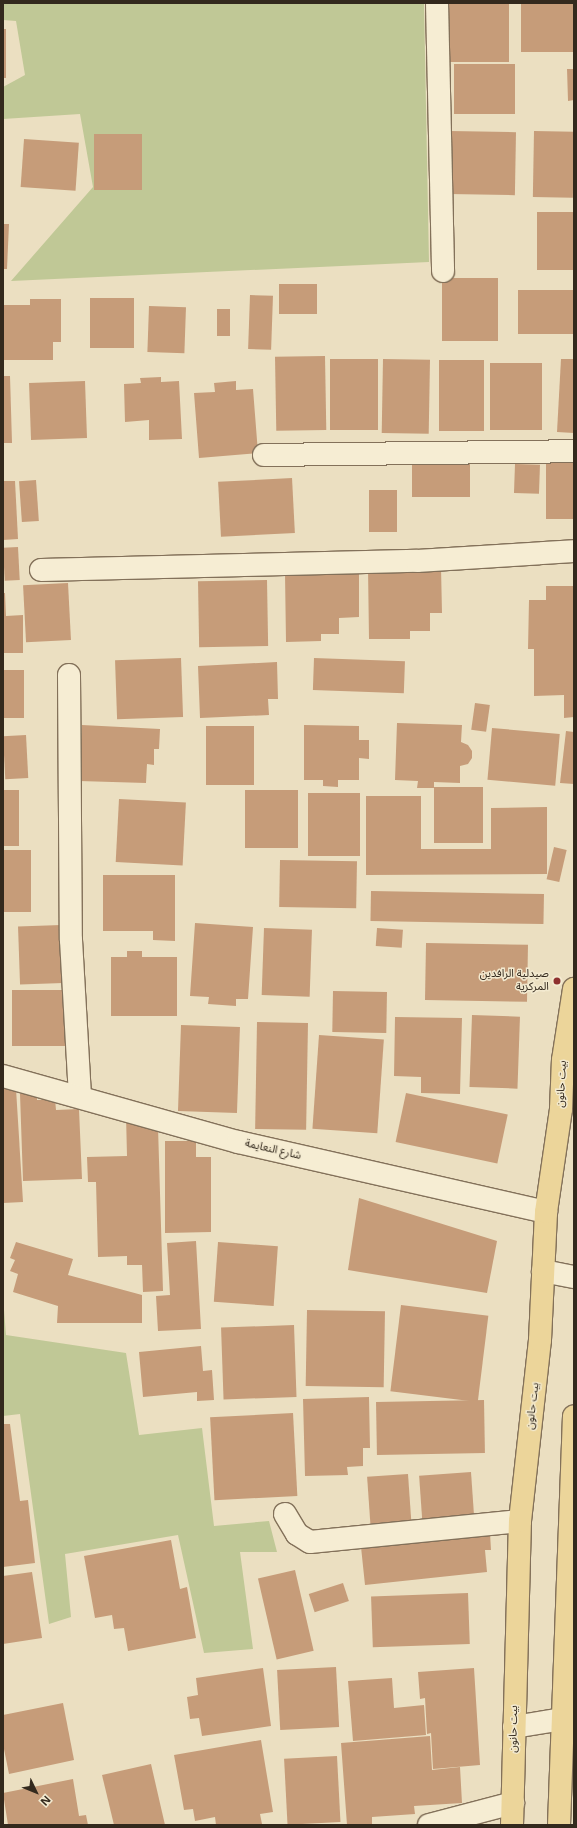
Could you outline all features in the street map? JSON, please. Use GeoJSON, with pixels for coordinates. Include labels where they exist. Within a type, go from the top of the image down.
{"type":"FeatureCollection","features":[{"type":"Feature","properties":{"kind":"main road","name":"بيت حانون"},"geometry":{"type":"LineString","coordinates":[[512,1825],[520,1520],[540,1340],[546,1212],[561,1108],[563,1060],[574,989]]}},
{"type":"Feature","properties":{"kind":"main road"},"geometry":{"type":"LineString","coordinates":[[559,1825],[568,1721],[574,1416]]}},
{"type":"Feature","properties":{"kind":"street"},"geometry":{"type":"LineString","coordinates":[[437,3],[443,271]]}},
{"type":"Feature","properties":{"kind":"street"},"geometry":{"type":"LineString","coordinates":[[264,454],[574,451]]}},
{"type":"Feature","properties":{"kind":"street"},"geometry":{"type":"LineString","coordinates":[[41,570],[417,561],[574,551]]}},
{"type":"Feature","properties":{"kind":"street"},"geometry":{"type":"LineString","coordinates":[[69,675],[71,940],[80,1097]]}},
{"type":"Feature","properties":{"kind":"street","name":"شارع النعايمة"},"geometry":{"type":"LineString","coordinates":[[3,1076],[238,1142],[546,1212]]}},
{"type":"Feature","properties":{"kind":"street"},"geometry":{"type":"LineString","coordinates":[[544,1270],[574,1277]]}},
{"type":"Feature","properties":{"kind":"street"},"geometry":{"type":"LineString","coordinates":[[285,1514],[297,1534],[310,1542],[520,1520]]}},
{"type":"Feature","properties":{"kind":"street"},"geometry":{"type":"LineString","coordinates":[[514,1727],[568,1721]]}},
{"type":"Feature","properties":{"kind":"street"},"geometry":{"type":"LineString","coordinates":[[429,1825],[513,1803]]}},
{"type":"Feature","properties":{"kind":"green space"},"geometry":{"type":"Polygon","coordinates":[[[3,3],[424,3],[429,262],[11,281],[93,187],[80,114],[3,119],[3,87],[25,75],[16,21],[3,20],[3,3]]]}},
{"type":"Feature","properties":{"kind":"green space"},"geometry":{"type":"Polygon","coordinates":[[[3,1297],[6,1335],[126,1353],[139,1435],[202,1428],[214,1526],[269,1521],[277,1552],[240,1552],[253,1649],[204,1653],[178,1535],[65,1554],[71,1617],[49,1624],[20,1414],[3,1416],[3,1297]]]}},
{"type":"Feature","properties":{"kind":"building"},"geometry":{"type":"Polygon","coordinates":[[[449,3],[509,3],[509,62],[449,62],[449,3]]]}},
{"type":"Feature","properties":{"kind":"building"},"geometry":{"type":"Polygon","coordinates":[[[521,3],[574,3],[574,52],[521,52],[521,3]]]}},
{"type":"Feature","properties":{"kind":"building"},"geometry":{"type":"Polygon","coordinates":[[[3,29],[6,29],[6,78],[3,78],[3,29]]]}},
{"type":"Feature","properties":{"kind":"building"},"geometry":{"type":"Polygon","coordinates":[[[454,64],[515,64],[515,114],[454,114],[454,64]]]}},
{"type":"Feature","properties":{"kind":"building"},"geometry":{"type":"Polygon","coordinates":[[[567,69],[574,69],[574,100],[568,101],[567,69]]]}},
{"type":"Feature","properties":{"kind":"building"},"geometry":{"type":"Polygon","coordinates":[[[450,131],[516,132],[515,195],[449,194],[450,131]]]}},
{"type":"Feature","properties":{"kind":"building"},"geometry":{"type":"Polygon","coordinates":[[[534,131],[574,132],[573,198],[533,197],[534,131]]]}},
{"type":"Feature","properties":{"kind":"building"},"geometry":{"type":"Polygon","coordinates":[[[94,134],[142,134],[142,190],[94,190],[94,134]]]}},
{"type":"Feature","properties":{"kind":"building"},"geometry":{"type":"Polygon","coordinates":[[[24,139],[79,143],[76,191],[21,187],[24,139]]]}},
{"type":"Feature","properties":{"kind":"building"},"geometry":{"type":"Polygon","coordinates":[[[537,212],[574,212],[574,270],[537,270],[537,212]]]}},
{"type":"Feature","properties":{"kind":"building"},"geometry":{"type":"Polygon","coordinates":[[[3,224],[9,224],[7,269],[3,269],[3,224]]]}},
{"type":"Feature","properties":{"kind":"building"},"geometry":{"type":"Polygon","coordinates":[[[442,278],[498,278],[498,341],[442,341],[442,278]]]}},
{"type":"Feature","properties":{"kind":"building"},"geometry":{"type":"Polygon","coordinates":[[[279,284],[317,284],[317,314],[279,314],[279,284]]]}},
{"type":"Feature","properties":{"kind":"building"},"geometry":{"type":"Polygon","coordinates":[[[518,290],[574,290],[574,334],[518,334],[518,290]]]}},
{"type":"Feature","properties":{"kind":"building"},"geometry":{"type":"Polygon","coordinates":[[[250,295],[273,296],[271,350],[248,349],[250,295]]]}},
{"type":"Feature","properties":{"kind":"building"},"geometry":{"type":"Polygon","coordinates":[[[90,298],[134,298],[134,348],[90,348],[90,298]]]}},
{"type":"Feature","properties":{"kind":"building"},"geometry":{"type":"Polygon","coordinates":[[[30,299],[61,299],[61,342],[53,342],[53,360],[3,360],[3,305],[30,305],[30,299]]]}},
{"type":"Feature","properties":{"kind":"building"},"geometry":{"type":"Polygon","coordinates":[[[149,306],[186,307],[184,353],[147,352],[149,306]]]}},
{"type":"Feature","properties":{"kind":"building"},"geometry":{"type":"Polygon","coordinates":[[[217,309],[230,309],[230,336],[217,336],[217,309]]]}},
{"type":"Feature","properties":{"kind":"building"},"geometry":{"type":"Polygon","coordinates":[[[325,356],[326,430],[276,431],[275,357],[325,356]]]}},
{"type":"Feature","properties":{"kind":"building"},"geometry":{"type":"Polygon","coordinates":[[[330,359],[378,359],[378,430],[330,430],[330,359]]]}},
{"type":"Feature","properties":{"kind":"building"},"geometry":{"type":"Polygon","coordinates":[[[383,359],[430,360],[429,434],[382,433],[383,359]]]}},
{"type":"Feature","properties":{"kind":"building"},"geometry":{"type":"Polygon","coordinates":[[[561,359],[574,359],[574,433],[557,432],[561,359]]]}},
{"type":"Feature","properties":{"kind":"building"},"geometry":{"type":"Polygon","coordinates":[[[439,360],[484,360],[484,431],[439,431],[439,360]]]}},
{"type":"Feature","properties":{"kind":"building"},"geometry":{"type":"Polygon","coordinates":[[[490,363],[542,363],[542,430],[490,430],[490,363]]]}},
{"type":"Feature","properties":{"kind":"building"},"geometry":{"type":"Polygon","coordinates":[[[3,376],[10,376],[12,443],[3,443],[3,376]]]}},
{"type":"Feature","properties":{"kind":"building"},"geometry":{"type":"Polygon","coordinates":[[[161,377],[161,382],[179,381],[182,439],[149,440],[149,420],[125,422],[124,384],[141,383],[140,378],[161,377]]]}},
{"type":"Feature","properties":{"kind":"building"},"geometry":{"type":"Polygon","coordinates":[[[85,381],[87,438],[31,440],[29,383],[85,381]]]}},
{"type":"Feature","properties":{"kind":"building"},"geometry":{"type":"Polygon","coordinates":[[[236,381],[236,390],[253,389],[258,453],[199,458],[194,393],[215,392],[214,383],[236,381]]]}},
{"type":"Feature","properties":{"kind":"building"},"geometry":{"type":"Polygon","coordinates":[[[412,455],[470,455],[470,497],[412,497],[412,455]]]}},
{"type":"Feature","properties":{"kind":"building"},"geometry":{"type":"Polygon","coordinates":[[[546,462],[574,462],[574,519],[546,519],[546,462]]]}},
{"type":"Feature","properties":{"kind":"building"},"geometry":{"type":"Polygon","coordinates":[[[515,464],[540,465],[539,494],[514,493],[515,464]]]}},
{"type":"Feature","properties":{"kind":"building"},"geometry":{"type":"Polygon","coordinates":[[[292,478],[295,533],[221,537],[218,482],[292,478]]]}},
{"type":"Feature","properties":{"kind":"building"},"geometry":{"type":"Polygon","coordinates":[[[36,480],[39,521],[22,522],[19,481],[36,480]]]}},
{"type":"Feature","properties":{"kind":"building"},"geometry":{"type":"Polygon","coordinates":[[[3,481],[15,481],[18,539],[3,540],[3,481]]]}},
{"type":"Feature","properties":{"kind":"building"},"geometry":{"type":"Polygon","coordinates":[[[369,490],[397,490],[397,532],[369,532],[369,490]]]}},
{"type":"Feature","properties":{"kind":"building"},"geometry":{"type":"Polygon","coordinates":[[[18,547],[20,580],[5,581],[3,548],[18,547]]]}},
{"type":"Feature","properties":{"kind":"building"},"geometry":{"type":"Polygon","coordinates":[[[441,567],[442,613],[430,613],[430,631],[410,631],[410,639],[369,639],[368,568],[441,567]]]}},
{"type":"Feature","properties":{"kind":"building"},"geometry":{"type":"Polygon","coordinates":[[[359,573],[359,617],[339,618],[339,634],[321,634],[321,641],[286,642],[285,574],[359,573]]]}},
{"type":"Feature","properties":{"kind":"building"},"geometry":{"type":"Polygon","coordinates":[[[267,580],[268,646],[199,647],[198,581],[267,580]]]}},
{"type":"Feature","properties":{"kind":"building"},"geometry":{"type":"Polygon","coordinates":[[[68,583],[71,640],[26,642],[23,585],[68,583]]]}},
{"type":"Feature","properties":{"kind":"building"},"geometry":{"type":"Polygon","coordinates":[[[546,586],[574,586],[574,717],[564,718],[564,695],[534,696],[534,649],[528,649],[529,600],[546,600],[546,586]]]}},
{"type":"Feature","properties":{"kind":"building"},"geometry":{"type":"Polygon","coordinates":[[[3,593],[5,593],[6,616],[23,615],[23,653],[3,653],[3,593]]]}},
{"type":"Feature","properties":{"kind":"building"},"geometry":{"type":"Polygon","coordinates":[[[181,658],[183,717],[117,719],[115,660],[181,658]]]}},
{"type":"Feature","properties":{"kind":"building"},"geometry":{"type":"Polygon","coordinates":[[[314,658],[405,661],[404,693],[313,690],[314,658]]]}},
{"type":"Feature","properties":{"kind":"building"},"geometry":{"type":"Polygon","coordinates":[[[277,662],[278,699],[268,699],[269,715],[200,718],[198,666],[277,662]]]}},
{"type":"Feature","properties":{"kind":"building"},"geometry":{"type":"Polygon","coordinates":[[[3,670],[24,670],[24,718],[3,718],[3,670]]]}},
{"type":"Feature","properties":{"kind":"building"},"geometry":{"type":"Polygon","coordinates":[[[475,703],[490,705],[486,732],[471,730],[475,703]]]}},
{"type":"Feature","properties":{"kind":"building"},"geometry":{"type":"Polygon","coordinates":[[[397,723],[462,725],[461,742],[468,745],[472,751],[472,758],[468,764],[460,766],[460,783],[434,782],[434,788],[417,788],[418,781],[395,780],[397,723]]]}},
{"type":"Feature","properties":{"kind":"building"},"geometry":{"type":"Polygon","coordinates":[[[82,725],[160,729],[159,749],[154,749],[154,765],[147,764],[146,783],[79,781],[82,725]]]}},
{"type":"Feature","properties":{"kind":"building"},"geometry":{"type":"Polygon","coordinates":[[[304,725],[359,726],[359,740],[369,740],[369,759],[359,758],[359,780],[338,780],[338,787],[323,786],[323,780],[304,780],[304,725]]]}},
{"type":"Feature","properties":{"kind":"building"},"geometry":{"type":"Polygon","coordinates":[[[206,726],[254,726],[254,785],[206,785],[206,726]]]}},
{"type":"Feature","properties":{"kind":"building"},"geometry":{"type":"Polygon","coordinates":[[[492,728],[560,734],[555,786],[487,780],[492,728]]]}},
{"type":"Feature","properties":{"kind":"building"},"geometry":{"type":"Polygon","coordinates":[[[566,731],[574,732],[574,784],[560,783],[566,731]]]}},
{"type":"Feature","properties":{"kind":"building"},"geometry":{"type":"Polygon","coordinates":[[[26,735],[28,778],[5,779],[3,736],[26,735]]]}},
{"type":"Feature","properties":{"kind":"building"},"geometry":{"type":"Polygon","coordinates":[[[434,787],[483,787],[483,843],[434,843],[434,787]]]}},
{"type":"Feature","properties":{"kind":"building"},"geometry":{"type":"Polygon","coordinates":[[[3,790],[19,790],[19,846],[3,846],[3,790]]]}},
{"type":"Feature","properties":{"kind":"building"},"geometry":{"type":"Polygon","coordinates":[[[245,790],[298,790],[298,848],[245,848],[245,790]]]}},
{"type":"Feature","properties":{"kind":"building"},"geometry":{"type":"Polygon","coordinates":[[[308,793],[360,793],[360,856],[308,856],[308,793]]]}},
{"type":"Feature","properties":{"kind":"building"},"geometry":{"type":"Polygon","coordinates":[[[366,796],[421,796],[421,849],[491,849],[491,808],[547,807],[547,874],[366,875],[366,796]]]}},
{"type":"Feature","properties":{"kind":"building"},"geometry":{"type":"Polygon","coordinates":[[[119,799],[186,803],[183,865],[116,862],[119,799]]]}},
{"type":"Feature","properties":{"kind":"building"},"geometry":{"type":"Polygon","coordinates":[[[554,847],[567,850],[559,882],[547,879],[554,847]]]}},
{"type":"Feature","properties":{"kind":"building"},"geometry":{"type":"Polygon","coordinates":[[[3,850],[31,850],[31,912],[3,912],[3,850]]]}},
{"type":"Feature","properties":{"kind":"building"},"geometry":{"type":"Polygon","coordinates":[[[280,860],[357,861],[356,908],[279,907],[280,860]]]}},
{"type":"Feature","properties":{"kind":"building"},"geometry":{"type":"Polygon","coordinates":[[[103,875],[175,875],[175,941],[153,940],[153,931],[103,931],[103,875]]]}},
{"type":"Feature","properties":{"kind":"building"},"geometry":{"type":"Polygon","coordinates":[[[371,891],[544,894],[543,924],[370,921],[371,891]]]}},
{"type":"Feature","properties":{"kind":"building"},"geometry":{"type":"Polygon","coordinates":[[[195,923],[253,927],[248,999],[236,999],[236,1006],[208,1004],[209,997],[190,996],[195,923]]]}},
{"type":"Feature","properties":{"kind":"building"},"geometry":{"type":"Polygon","coordinates":[[[61,925],[63,983],[20,984],[18,927],[61,925]]]}},
{"type":"Feature","properties":{"kind":"building"},"geometry":{"type":"Polygon","coordinates":[[[264,928],[312,930],[310,997],[262,995],[264,928]]]}},
{"type":"Feature","properties":{"kind":"building"},"geometry":{"type":"Polygon","coordinates":[[[377,928],[403,930],[402,948],[376,946],[377,928]]]}},
{"type":"Feature","properties":{"kind":"building"},"geometry":{"type":"Polygon","coordinates":[[[426,943],[528,945],[527,1002],[425,1000],[426,943]]]}},
{"type":"Feature","properties":{"kind":"building"},"geometry":{"type":"Polygon","coordinates":[[[127,951],[142,951],[142,957],[177,957],[177,1016],[111,1016],[111,957],[127,957],[127,951]]]}},
{"type":"Feature","properties":{"kind":"building"},"geometry":{"type":"Polygon","coordinates":[[[12,990],[65,990],[65,1046],[12,1046],[12,990]]]}},
{"type":"Feature","properties":{"kind":"building"},"geometry":{"type":"Polygon","coordinates":[[[333,991],[387,992],[386,1033],[332,1032],[333,991]]]}},
{"type":"Feature","properties":{"kind":"building"},"geometry":{"type":"Polygon","coordinates":[[[472,1015],[520,1017],[517,1089],[469,1087],[472,1015]]]}},
{"type":"Feature","properties":{"kind":"building"},"geometry":{"type":"Polygon","coordinates":[[[395,1017],[462,1018],[460,1094],[421,1093],[421,1077],[394,1076],[395,1017]]]}},
{"type":"Feature","properties":{"kind":"building"},"geometry":{"type":"Polygon","coordinates":[[[257,1022],[308,1023],[306,1130],[255,1129],[257,1022]]]}},
{"type":"Feature","properties":{"kind":"building"},"geometry":{"type":"Polygon","coordinates":[[[181,1025],[240,1027],[237,1113],[178,1111],[181,1025]]]}},
{"type":"Feature","properties":{"kind":"building"},"geometry":{"type":"Polygon","coordinates":[[[319,1035],[384,1040],[377,1133],[312,1129],[319,1035]]]}},
{"type":"Feature","properties":{"kind":"building"},"geometry":{"type":"Polygon","coordinates":[[[3,1086],[16,1089],[23,1202],[3,1203],[3,1086]]]}},
{"type":"Feature","properties":{"kind":"building"},"geometry":{"type":"Polygon","coordinates":[[[37,1093],[37,1100],[55,1099],[56,1110],[79,1109],[82,1179],[23,1181],[20,1094],[37,1093]]]}},
{"type":"Feature","properties":{"kind":"building"},"geometry":{"type":"Polygon","coordinates":[[[406,1093],[508,1115],[497,1164],[396,1142],[406,1093]]]}},
{"type":"Feature","properties":{"kind":"building"},"geometry":{"type":"Polygon","coordinates":[[[126,1115],[158,1127],[163,1291],[143,1292],[142,1265],[127,1265],[127,1256],[98,1257],[96,1182],[88,1182],[87,1157],[127,1156],[126,1115]]]}},
{"type":"Feature","properties":{"kind":"building"},"geometry":{"type":"Polygon","coordinates":[[[165,1141],[196,1141],[196,1157],[211,1157],[211,1232],[165,1233],[165,1141]]]}},
{"type":"Feature","properties":{"kind":"building"},"geometry":{"type":"Polygon","coordinates":[[[359,1198],[497,1241],[487,1293],[348,1270],[359,1198]]]}},
{"type":"Feature","properties":{"kind":"building"},"geometry":{"type":"Polygon","coordinates":[[[196,1241],[201,1329],[158,1331],[156,1296],[170,1295],[167,1243],[196,1241]]]}},
{"type":"Feature","properties":{"kind":"building"},"geometry":{"type":"Polygon","coordinates":[[[16,1242],[73,1259],[68,1275],[142,1295],[142,1323],[57,1323],[58,1306],[13,1292],[18,1274],[10,1271],[15,1260],[10,1258],[16,1242]]]}},
{"type":"Feature","properties":{"kind":"building"},"geometry":{"type":"Polygon","coordinates":[[[218,1242],[278,1246],[274,1306],[214,1302],[218,1242]]]}},
{"type":"Feature","properties":{"kind":"building"},"geometry":{"type":"Polygon","coordinates":[[[401,1305],[488,1316],[478,1402],[390,1391],[401,1305]]]}},
{"type":"Feature","properties":{"kind":"building"},"geometry":{"type":"Polygon","coordinates":[[[307,1310],[385,1311],[384,1387],[306,1386],[307,1310]]]}},
{"type":"Feature","properties":{"kind":"building"},"geometry":{"type":"Polygon","coordinates":[[[294,1325],[297,1397],[224,1400],[221,1328],[294,1325]]]}},
{"type":"Feature","properties":{"kind":"building"},"geometry":{"type":"Polygon","coordinates":[[[201,1346],[203,1371],[212,1370],[214,1400],[197,1401],[197,1392],[143,1397],[139,1352],[201,1346]]]}},
{"type":"Feature","properties":{"kind":"building"},"geometry":{"type":"Polygon","coordinates":[[[369,1397],[370,1448],[363,1448],[363,1466],[347,1467],[348,1475],[305,1476],[303,1399],[369,1397]]]}},
{"type":"Feature","properties":{"kind":"building"},"geometry":{"type":"Polygon","coordinates":[[[484,1400],[485,1453],[377,1455],[376,1402],[484,1400]]]}},
{"type":"Feature","properties":{"kind":"building"},"geometry":{"type":"Polygon","coordinates":[[[293,1413],[297,1496],[214,1500],[210,1417],[293,1413]]]}},
{"type":"Feature","properties":{"kind":"building"},"geometry":{"type":"Polygon","coordinates":[[[3,1424],[10,1424],[20,1501],[28,1500],[35,1563],[3,1567],[3,1424]]]}},
{"type":"Feature","properties":{"kind":"building"},"geometry":{"type":"Polygon","coordinates":[[[471,1472],[474,1519],[422,1523],[419,1476],[471,1472]]]}},
{"type":"Feature","properties":{"kind":"building"},"geometry":{"type":"Polygon","coordinates":[[[408,1474],[411,1521],[370,1524],[367,1477],[408,1474]]]}},
{"type":"Feature","properties":{"kind":"building"},"geometry":{"type":"Polygon","coordinates":[[[490,1533],[491,1550],[485,1550],[487,1572],[365,1585],[361,1547],[490,1533]]]}},
{"type":"Feature","properties":{"kind":"building"},"geometry":{"type":"Polygon","coordinates":[[[171,1540],[180,1589],[187,1587],[196,1638],[128,1651],[124,1628],[114,1629],[112,1615],[95,1618],[84,1556],[171,1540]]]}},
{"type":"Feature","properties":{"kind":"building"},"geometry":{"type":"Polygon","coordinates":[[[295,1570],[314,1651],[277,1659],[258,1579],[295,1570]]]}},
{"type":"Feature","properties":{"kind":"building"},"geometry":{"type":"Polygon","coordinates":[[[32,1572],[42,1638],[3,1644],[3,1576],[32,1572]]]}},
{"type":"Feature","properties":{"kind":"building"},"geometry":{"type":"Polygon","coordinates":[[[343,1583],[349,1601],[315,1612],[309,1594],[343,1583]]]}},
{"type":"Feature","properties":{"kind":"building"},"geometry":{"type":"Polygon","coordinates":[[[468,1593],[470,1644],[373,1647],[371,1596],[468,1593]]]}},
{"type":"Feature","properties":{"kind":"building"},"geometry":{"type":"Polygon","coordinates":[[[336,1667],[339,1727],[280,1730],[277,1670],[336,1667]]]}},
{"type":"Feature","properties":{"kind":"building"},"geometry":{"type":"Polygon","coordinates":[[[263,1668],[271,1726],[202,1736],[199,1718],[190,1719],[187,1697],[198,1695],[196,1678],[263,1668]]]}},
{"type":"Feature","properties":{"kind":"building"},"geometry":{"type":"Polygon","coordinates":[[[474,1668],[480,1765],[433,1769],[431,1733],[427,1734],[425,1698],[420,1699],[418,1672],[474,1668]]]}},
{"type":"Feature","properties":{"kind":"building"},"geometry":{"type":"Polygon","coordinates":[[[392,1678],[394,1708],[424,1705],[426,1735],[353,1741],[348,1681],[392,1678]]]}},
{"type":"Feature","properties":{"kind":"building"},"geometry":{"type":"Polygon","coordinates":[[[63,1703],[74,1760],[9,1774],[3,1744],[3,1715],[63,1703]]]}},
{"type":"Feature","properties":{"kind":"building"},"geometry":{"type":"Polygon","coordinates":[[[430,1736],[432,1770],[460,1767],[462,1803],[414,1806],[415,1814],[372,1817],[372,1824],[347,1825],[341,1743],[430,1736]]]}},
{"type":"Feature","properties":{"kind":"building"},"geometry":{"type":"Polygon","coordinates":[[[261,1740],[273,1812],[260,1814],[262,1824],[254,1825],[216,1825],[215,1817],[195,1821],[193,1809],[184,1810],[174,1755],[261,1740]]]}},
{"type":"Feature","properties":{"kind":"building"},"geometry":{"type":"Polygon","coordinates":[[[337,1756],[340,1822],[288,1825],[284,1759],[337,1756]]]}},
{"type":"Feature","properties":{"kind":"building"},"geometry":{"type":"Polygon","coordinates":[[[151,1764],[165,1825],[114,1825],[102,1775],[151,1764]]]}},
{"type":"Feature","properties":{"kind":"building"},"geometry":{"type":"Polygon","coordinates":[[[73,1779],[79,1816],[86,1815],[88,1825],[8,1825],[3,1793],[73,1779]]]}},
{"type":"Feature","properties":{"kind":"place","name":"صيدلية الرافدين المركزية"},"geometry":{"type":"Point","coordinates":[557,981]}}]}
